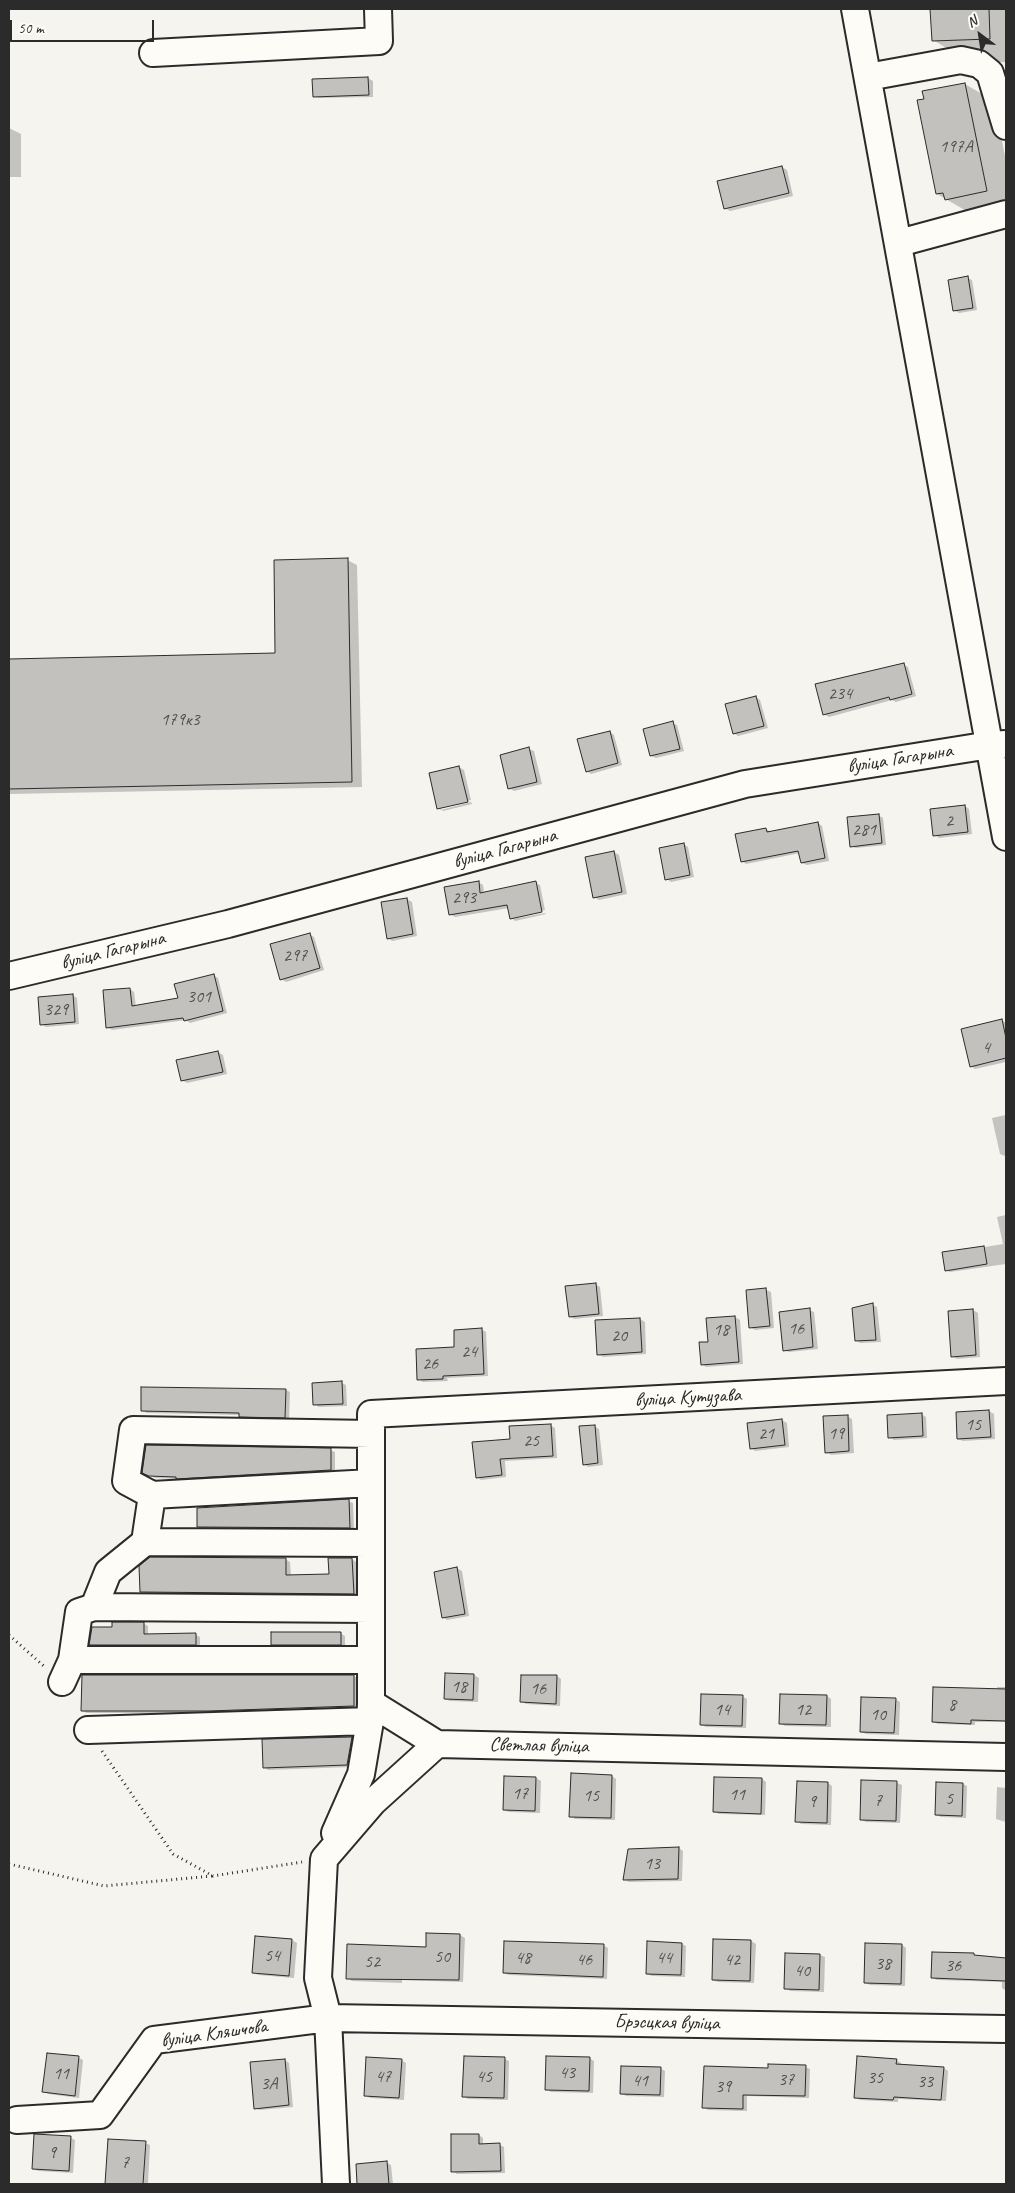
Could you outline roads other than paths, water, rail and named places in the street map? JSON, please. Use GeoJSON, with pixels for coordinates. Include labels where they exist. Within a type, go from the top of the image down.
{"type":"FeatureCollection","features":[{"type":"Feature","properties":{"kind":"street"},"geometry":{"type":"LineString","coordinates":[[153,53],[379,41],[378,9]]}},
{"type":"Feature","properties":{"kind":"street"},"geometry":{"type":"LineString","coordinates":[[855,9],[998,745],[1006,837]]}},
{"type":"Feature","properties":{"kind":"street"},"geometry":{"type":"LineString","coordinates":[[868,77],[962,60],[979,64],[998,74],[1006,126]]}},
{"type":"Feature","properties":{"kind":"street"},"geometry":{"type":"LineString","coordinates":[[899,243],[1006,214]]}},
{"type":"Feature","properties":{"kind":"street","name":"вуліца Гагарына"},"geometry":{"type":"LineString","coordinates":[[9,976],[228,924],[745,784],[998,745]]}},
{"type":"Feature","properties":{"kind":"street","name":"вуліца Кутузава"},"geometry":{"type":"LineString","coordinates":[[152,1495],[126,1481],[133,1430],[371,1424],[1006,1381]]}},
{"type":"Feature","properties":{"kind":"street"},"geometry":{"type":"LineString","coordinates":[[336,2184],[328,2018],[318,1978],[324,1859],[361,1774],[371,1712],[371,1424]]}},
{"type":"Feature","properties":{"kind":"street"},"geometry":{"type":"LineString","coordinates":[[145,1542],[152,1495],[371,1484]]}},
{"type":"Feature","properties":{"kind":"street"},"geometry":{"type":"LineString","coordinates":[[94,1607],[108,1572],[145,1542],[371,1543]]}},
{"type":"Feature","properties":{"kind":"street"},"geometry":{"type":"LineString","coordinates":[[371,1610],[94,1607],[79,1612],[67,1671],[371,1660]]}},
{"type":"Feature","properties":{"kind":"street"},"geometry":{"type":"LineString","coordinates":[[88,1730],[371,1712],[437,1744],[372,1802],[324,1859]]}},
{"type":"Feature","properties":{"kind":"street","name":"Светлая вуліца"},"geometry":{"type":"LineString","coordinates":[[437,1744],[1006,1757]]}},
{"type":"Feature","properties":{"kind":"street","name":"Брэсцкая вуліца"},"geometry":{"type":"LineString","coordinates":[[328,2018],[1006,2029]]}},
{"type":"Feature","properties":{"kind":"street","name":"вуліца Кляшчова"},"geometry":{"type":"LineString","coordinates":[[17,2120],[100,2114],[154,2040],[328,2018]]}}]}
